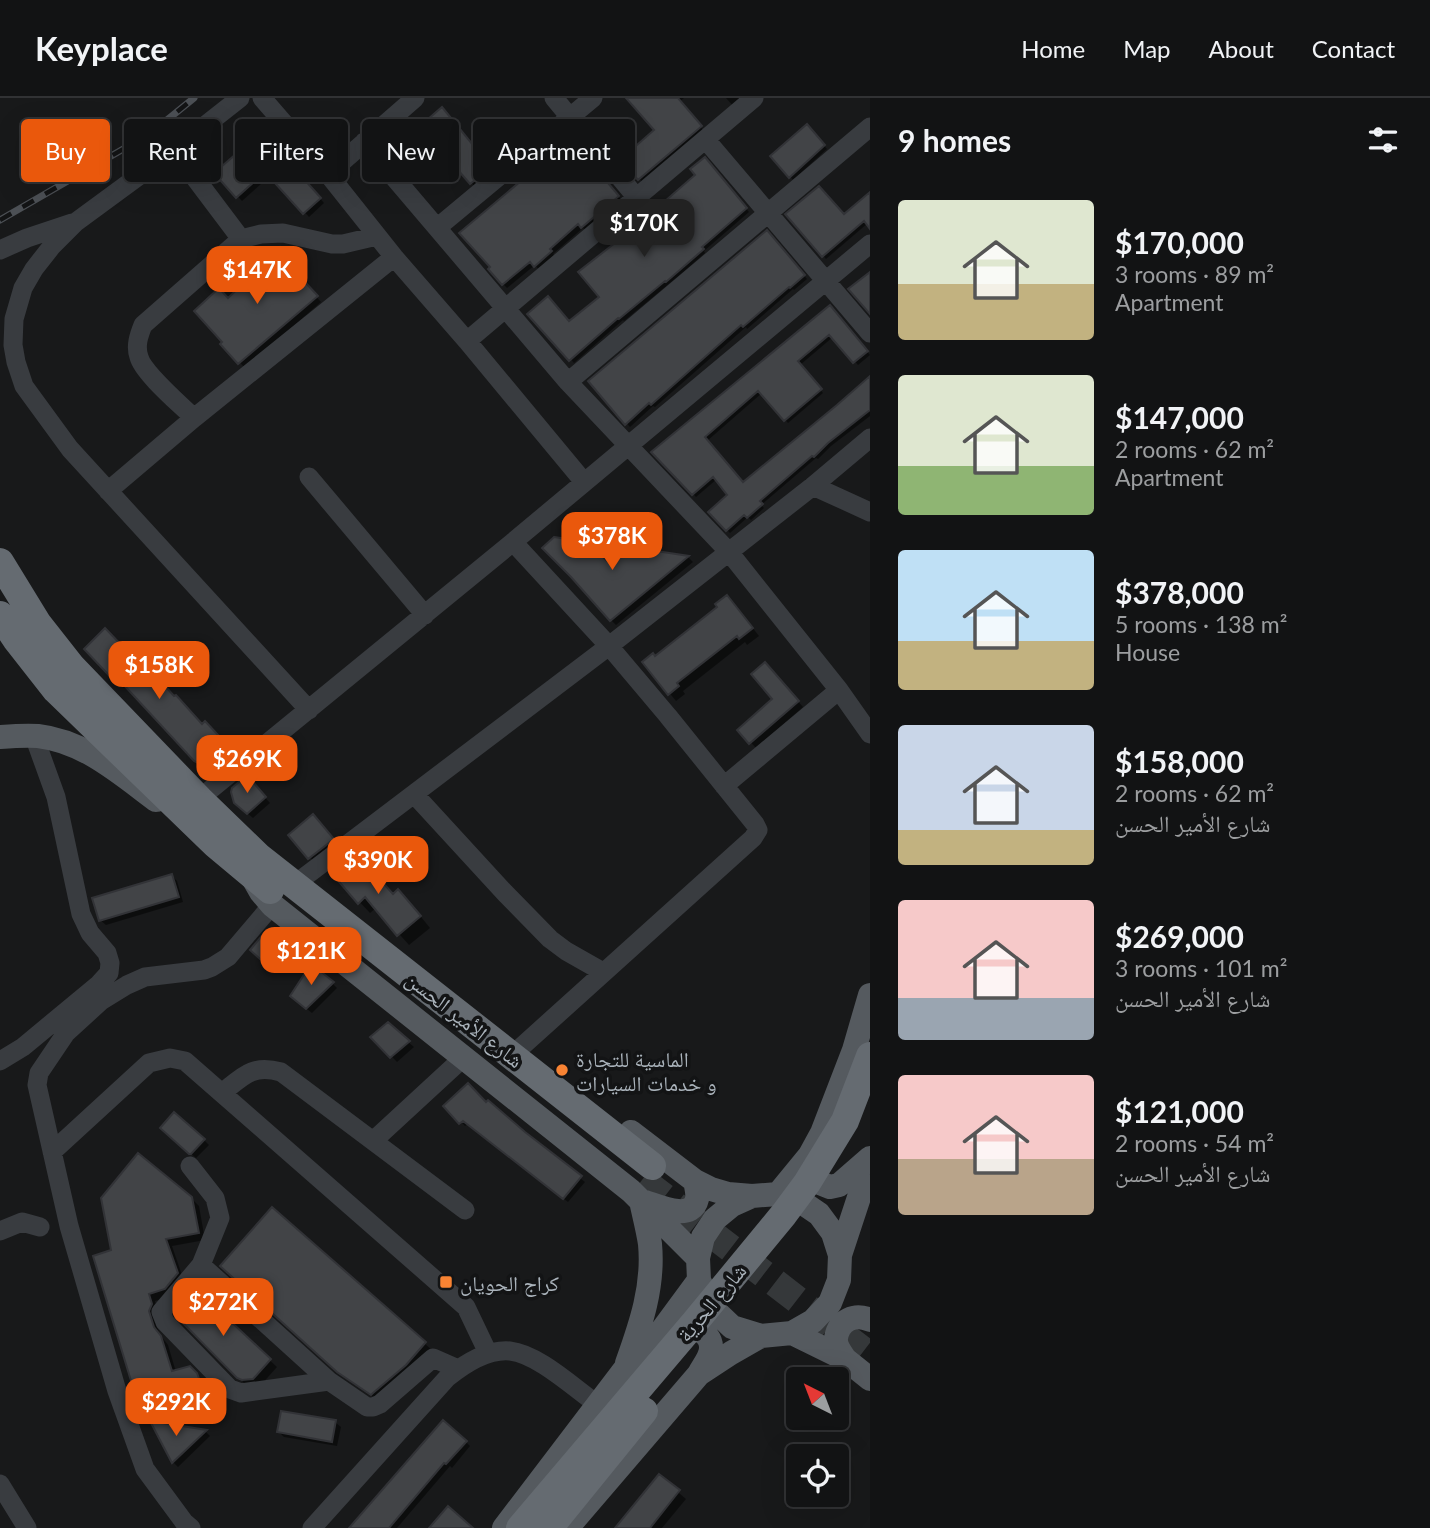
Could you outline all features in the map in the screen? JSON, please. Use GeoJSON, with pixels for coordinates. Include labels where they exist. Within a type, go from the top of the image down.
{"type":"FeatureCollection","features":[{"type":"Feature","properties":{"kind":"highway","name":"شارع الأمير الحسن"},"geometry":{"type":"LineString","coordinates":[[0,562],[38,624],[71,666],[199,799],[255,866]]}},
{"type":"Feature","properties":{"kind":"highway","name":"شارع الأمير الحسن"},"geometry":{"type":"LineString","coordinates":[[0,615],[56,690],[215,844],[255,866],[645,1182]]}},
{"type":"Feature","properties":{"kind":"highway","name":"شارع الحرية"},"geometry":{"type":"LineString","coordinates":[[520,1528],[695,1322],[807,1183],[845,1121],[870,1056]]}},
{"type":"Feature","properties":{"kind":"highway","name":"شارع الحرية"},"geometry":{"type":"LineString","coordinates":[[549,1528],[806,1211],[855,1133],[870,1103]]}},
{"type":"Feature","properties":{"kind":"main road"},"geometry":{"type":"LineString","coordinates":[[0,737],[34,736],[67,743],[88,752],[215,844]]}},
{"type":"Feature","properties":{"kind":"main road"},"geometry":{"type":"LineString","coordinates":[[645,1182],[631,1191],[272,905],[261,892],[255,866],[280,866],[303,878],[519,1049],[695,1181],[710,1189],[729,1194],[778,1194],[800,1201],[819,1214],[833,1233],[840,1255]]}},
{"type":"Feature","properties":{"kind":"main road"},"geometry":{"type":"LineString","coordinates":[[778,1194],[810,1155],[822,1133],[854,1050],[870,995]]}},
{"type":"Feature","properties":{"kind":"main road"},"geometry":{"type":"LineString","coordinates":[[810,1155],[813,1176],[830,1187],[839,1185],[870,1157]]}},
{"type":"Feature","properties":{"kind":"main road"},"geometry":{"type":"LineString","coordinates":[[645,1182],[698,1269],[711,1307],[733,1327],[761,1336],[792,1333],[813,1321],[830,1303],[839,1280],[840,1255],[870,1164]]}},
{"type":"Feature","properties":{"kind":"main road"},"geometry":{"type":"LineString","coordinates":[[645,1182],[676,1212],[687,1211],[695,1204],[695,1181]]}},
{"type":"Feature","properties":{"kind":"main road"},"geometry":{"type":"LineString","coordinates":[[625,1369],[643,1321],[649,1294],[651,1267],[645,1182]]}},
{"type":"Feature","properties":{"kind":"main road"},"geometry":{"type":"LineString","coordinates":[[504,1528],[625,1369],[657,1337],[698,1269],[703,1237],[715,1219],[732,1205],[752,1196]]}},
{"type":"Feature","properties":{"kind":"main road"},"geometry":{"type":"LineString","coordinates":[[839,1280],[870,1311]]}},
{"type":"Feature","properties":{"kind":"main road"},"geometry":{"type":"LineString","coordinates":[[845,1359],[836,1339],[841,1328],[850,1318],[858,1316],[870,1320]]}},
{"type":"Feature","properties":{"kind":"main road"},"geometry":{"type":"LineString","coordinates":[[568,1528],[699,1374],[711,1352],[711,1345],[699,1329],[678,1326],[657,1337]]}},
{"type":"Feature","properties":{"kind":"main road"},"geometry":{"type":"LineString","coordinates":[[792,1333],[845,1359],[870,1379]]}},
{"type":"Feature","properties":{"kind":"main road"},"geometry":{"type":"LineString","coordinates":[[699,1374],[761,1336]]}},
{"type":"Feature","properties":{"kind":"street"},"geometry":{"type":"LineString","coordinates":[[213,119],[240,98]]}},
{"type":"Feature","properties":{"kind":"street"},"geometry":{"type":"LineString","coordinates":[[262,98],[280,119]]}},
{"type":"Feature","properties":{"kind":"street"},"geometry":{"type":"LineString","coordinates":[[391,119],[415,98]]}},
{"type":"Feature","properties":{"kind":"street"},"geometry":{"type":"LineString","coordinates":[[554,98],[637,198]]}},
{"type":"Feature","properties":{"kind":"street"},"geometry":{"type":"LineString","coordinates":[[438,227],[593,98]]}},
{"type":"Feature","properties":{"kind":"street"},"geometry":{"type":"LineString","coordinates":[[467,341],[754,98]]}},
{"type":"Feature","properties":{"kind":"street"},"geometry":{"type":"LineString","coordinates":[[568,382],[870,127]]}},
{"type":"Feature","properties":{"kind":"street"},"geometry":{"type":"LineString","coordinates":[[706,140],[870,333]]}},
{"type":"Feature","properties":{"kind":"street"},"geometry":{"type":"LineString","coordinates":[[348,156],[362,144]]}},
{"type":"Feature","properties":{"kind":"street"},"geometry":{"type":"LineString","coordinates":[[130,182],[76,222],[52,246],[23,288],[14,318],[13,345],[23,386],[70,449],[309,710]]}},
{"type":"Feature","properties":{"kind":"street"},"geometry":{"type":"LineString","coordinates":[[198,182],[241,239]]}},
{"type":"Feature","properties":{"kind":"street"},"geometry":{"type":"LineString","coordinates":[[334,182],[394,257],[584,482]]}},
{"type":"Feature","properties":{"kind":"street"},"geometry":{"type":"LineString","coordinates":[[399,182],[568,382],[729,552],[839,690],[870,734]]}},
{"type":"Feature","properties":{"kind":"street"},"geometry":{"type":"LineString","coordinates":[[0,250],[26,238],[76,222]]}},
{"type":"Feature","properties":{"kind":"street"},"geometry":{"type":"LineString","coordinates":[[194,418],[143,367],[138,356],[139,335],[143,325],[241,239],[261,234],[283,233],[343,244],[377,236]]}},
{"type":"Feature","properties":{"kind":"street"},"geometry":{"type":"LineString","coordinates":[[199,799],[425,615],[870,244]]}},
{"type":"Feature","properties":{"kind":"street"},"geometry":{"type":"LineString","coordinates":[[108,491],[394,257]]}},
{"type":"Feature","properties":{"kind":"street"},"geometry":{"type":"LineString","coordinates":[[303,878],[608,646],[813,486],[870,438]]}},
{"type":"Feature","properties":{"kind":"street"},"geometry":{"type":"LineString","coordinates":[[309,477],[425,615]]}},
{"type":"Feature","properties":{"kind":"street"},"geometry":{"type":"LineString","coordinates":[[813,486],[870,512]]}},
{"type":"Feature","properties":{"kind":"street"},"geometry":{"type":"LineString","coordinates":[[513,542],[668,716],[758,830],[757,834],[519,1049]]}},
{"type":"Feature","properties":{"kind":"street"},"geometry":{"type":"LineString","coordinates":[[724,786],[839,690]]}},
{"type":"Feature","properties":{"kind":"street"},"geometry":{"type":"LineString","coordinates":[[0,1061],[23,1047],[109,973],[107,953],[90,933],[82,914],[56,797],[34,736]]}},
{"type":"Feature","properties":{"kind":"street"},"geometry":{"type":"LineString","coordinates":[[414,794],[550,939],[603,972]]}},
{"type":"Feature","properties":{"kind":"street"},"geometry":{"type":"LineString","coordinates":[[191,1528],[145,1469],[117,1391],[69,1226],[37,1085],[39,1073],[66,1033],[101,1001],[145,977],[204,970],[221,962],[272,905]]}},
{"type":"Feature","properties":{"kind":"street"},"geometry":{"type":"LineString","coordinates":[[52,1152],[149,1063],[170,1058],[185,1061],[466,1307],[488,1353]]}},
{"type":"Feature","properties":{"kind":"street"},"geometry":{"type":"LineString","coordinates":[[373,1141],[463,1058]]}},
{"type":"Feature","properties":{"kind":"street"},"geometry":{"type":"LineString","coordinates":[[222,1093],[247,1073],[265,1068],[281,1072],[465,1210]]}},
{"type":"Feature","properties":{"kind":"street"},"geometry":{"type":"LineString","coordinates":[[190,1166],[215,1198],[219,1218],[201,1265],[161,1312],[161,1316],[230,1389],[242,1393],[329,1381]]}},
{"type":"Feature","properties":{"kind":"street"},"geometry":{"type":"LineString","coordinates":[[0,1231],[22,1222],[40,1227]]}},
{"type":"Feature","properties":{"kind":"street"},"geometry":{"type":"LineString","coordinates":[[201,1265],[329,1381],[367,1406],[380,1404],[433,1358],[458,1369]]}},
{"type":"Feature","properties":{"kind":"street"},"geometry":{"type":"LineString","coordinates":[[312,1528],[447,1378],[488,1353],[509,1351],[533,1358],[597,1404]]}},
{"type":"Feature","properties":{"kind":"street"},"geometry":{"type":"LineString","coordinates":[[0,1485],[27,1528]]}},
{"type":"Feature","properties":{"kind":"building"},"geometry":{"type":"Polygon","coordinates":[[[626,98],[678,98],[702,126],[638,180],[635,176],[635,147],[654,130],[626,98]]]}},
{"type":"Feature","properties":{"kind":"building"},"geometry":{"type":"Polygon","coordinates":[[[442,107],[452,119],[428,119],[442,107]]]}},
{"type":"Feature","properties":{"kind":"building"},"geometry":{"type":"Polygon","coordinates":[[[807,124],[825,145],[789,178],[770,156],[807,124]]]}},
{"type":"Feature","properties":{"kind":"building"},"geometry":{"type":"Polygon","coordinates":[[[459,128],[473,145],[473,182],[470,184],[459,171],[459,128]]]}},
{"type":"Feature","properties":{"kind":"building"},"geometry":{"type":"Polygon","coordinates":[[[235,155],[235,182],[254,182],[236,198],[221,181],[221,167],[235,155]]]}},
{"type":"Feature","properties":{"kind":"building"},"geometry":{"type":"Polygon","coordinates":[[[705,157],[747,208],[666,282],[618,318],[569,361],[527,314],[548,296],[569,321],[599,297],[578,272],[620,239],[622,241],[650,216],[695,175],[690,169],[705,157]]]}},
{"type":"Feature","properties":{"kind":"building"},"geometry":{"type":"Polygon","coordinates":[[[274,182],[307,182],[321,198],[303,214],[274,182]]]}},
{"type":"Feature","properties":{"kind":"building"},"geometry":{"type":"Polygon","coordinates":[[[520,182],[607,182],[619,196],[581,228],[578,224],[534,267],[530,262],[502,285],[488,269],[490,267],[459,233],[520,182]]]}},
{"type":"Feature","properties":{"kind":"building"},"geometry":{"type":"Polygon","coordinates":[[[819,186],[844,214],[870,192],[870,229],[864,221],[822,257],[785,214],[819,186]]]}},
{"type":"Feature","properties":{"kind":"building"},"geometry":{"type":"Polygon","coordinates":[[[767,230],[805,275],[743,327],[741,325],[625,425],[588,381],[767,230]]]}},
{"type":"Feature","properties":{"kind":"building"},"geometry":{"type":"Polygon","coordinates":[[[280,247],[294,262],[290,266],[318,296],[238,364],[194,311],[219,288],[228,298],[245,282],[243,280],[280,247]]]}},
{"type":"Feature","properties":{"kind":"building"},"geometry":{"type":"Polygon","coordinates":[[[870,272],[870,314],[848,289],[870,272]]]}},
{"type":"Feature","properties":{"kind":"building"},"geometry":{"type":"Polygon","coordinates":[[[830,305],[868,351],[853,363],[829,335],[798,361],[822,389],[784,421],[758,391],[705,437],[743,482],[870,376],[870,410],[760,501],[763,504],[747,518],[744,515],[726,531],[708,512],[727,495],[713,477],[692,495],[651,452],[830,305]]]}},
{"type":"Feature","properties":{"kind":"building"},"geometry":{"type":"Polygon","coordinates":[[[554,537],[588,542],[611,565],[630,547],[689,556],[610,621],[542,548],[554,537]]]}},
{"type":"Feature","properties":{"kind":"building"},"geometry":{"type":"Polygon","coordinates":[[[727,595],[753,628],[739,639],[737,636],[677,683],[679,686],[668,695],[642,662],[653,653],[655,656],[717,607],[715,604],[727,595]]]}},
{"type":"Feature","properties":{"kind":"building"},"geometry":{"type":"Polygon","coordinates":[[[105,628],[146,671],[149,668],[202,724],[205,721],[232,750],[216,765],[204,766],[194,761],[122,683],[119,686],[84,649],[105,628]]]}},
{"type":"Feature","properties":{"kind":"building"},"geometry":{"type":"Polygon","coordinates":[[[765,662],[799,701],[749,744],[737,730],[772,699],[751,674],[765,662]]]}},
{"type":"Feature","properties":{"kind":"building"},"geometry":{"type":"Polygon","coordinates":[[[247,775],[266,797],[247,814],[234,803],[231,792],[247,775]]]}},
{"type":"Feature","properties":{"kind":"building"},"geometry":{"type":"Polygon","coordinates":[[[313,814],[334,839],[308,859],[288,835],[313,814]]]}},
{"type":"Feature","properties":{"kind":"building"},"geometry":{"type":"Polygon","coordinates":[[[359,856],[393,894],[398,889],[421,916],[397,936],[365,897],[358,904],[335,877],[359,856]]]}},
{"type":"Feature","properties":{"kind":"building"},"geometry":{"type":"Polygon","coordinates":[[[172,874],[179,897],[99,921],[92,898],[172,874]]]}},
{"type":"Feature","properties":{"kind":"building"},"geometry":{"type":"Polygon","coordinates":[[[266,931],[284,947],[268,966],[250,950],[266,931]]]}},
{"type":"Feature","properties":{"kind":"building"},"geometry":{"type":"Polygon","coordinates":[[[311,964],[334,982],[306,1009],[290,996],[311,964]]]}},
{"type":"Feature","properties":{"kind":"building"},"geometry":{"type":"Polygon","coordinates":[[[388,1022],[410,1041],[390,1058],[370,1037],[388,1022]]]}},
{"type":"Feature","properties":{"kind":"building"},"geometry":{"type":"Polygon","coordinates":[[[468,1083],[486,1102],[488,1100],[582,1176],[563,1199],[463,1121],[459,1124],[443,1106],[468,1083]]]}},
{"type":"Feature","properties":{"kind":"building"},"geometry":{"type":"Polygon","coordinates":[[[174,1112],[205,1139],[191,1154],[160,1128],[174,1112]]]}},
{"type":"Feature","properties":{"kind":"building"},"geometry":{"type":"Polygon","coordinates":[[[138,1153],[192,1197],[199,1233],[166,1239],[178,1273],[165,1289],[149,1294],[152,1304],[149,1311],[154,1327],[161,1336],[172,1371],[190,1366],[197,1373],[202,1387],[139,1407],[93,1256],[111,1250],[101,1198],[138,1153]]]}},
{"type":"Feature","properties":{"kind":"building"},"geometry":{"type":"Polygon","coordinates":[[[272,1207],[426,1342],[406,1365],[371,1395],[337,1372],[220,1266],[272,1207]]]}},
{"type":"Feature","properties":{"kind":"building"},"geometry":{"type":"Polygon","coordinates":[[[197,1290],[271,1359],[253,1379],[237,1378],[175,1315],[197,1290]]]}},
{"type":"Feature","properties":{"kind":"building"},"geometry":{"type":"Polygon","coordinates":[[[281,1411],[336,1420],[332,1442],[277,1432],[281,1411]]]}},
{"type":"Feature","properties":{"kind":"building"},"geometry":{"type":"Polygon","coordinates":[[[443,1420],[467,1441],[446,1464],[444,1463],[389,1528],[349,1528],[443,1420]]]}},
{"type":"Feature","properties":{"kind":"building"},"geometry":{"type":"Polygon","coordinates":[[[150,1421],[207,1430],[172,1463],[150,1421]]]}},
{"type":"Feature","properties":{"kind":"building"},"geometry":{"type":"Polygon","coordinates":[[[659,1474],[680,1490],[650,1528],[615,1528],[659,1474]]]}},
{"type":"Feature","properties":{"kind":"building"},"geometry":{"type":"Polygon","coordinates":[[[448,1506],[473,1528],[429,1528],[448,1506]]]}},
{"type":"Feature","properties":{"kind":"tunnel"},"geometry":{"type":"LineString","coordinates":[[642,1180],[870,1356]]}},
{"type":"Feature","properties":{"kind":"railway"},"geometry":{"type":"LineString","coordinates":[[0,220],[151,133],[194,98]]}},
{"type":"Feature","properties":{"kind":"place","name":"الماسية للتجارة و خدمات السيارات"},"geometry":{"type":"Point","coordinates":[562,1070]}},
{"type":"Feature","properties":{"kind":"place","name":"كراج الحويان"},"geometry":{"type":"Point","coordinates":[446,1282]}}]}
